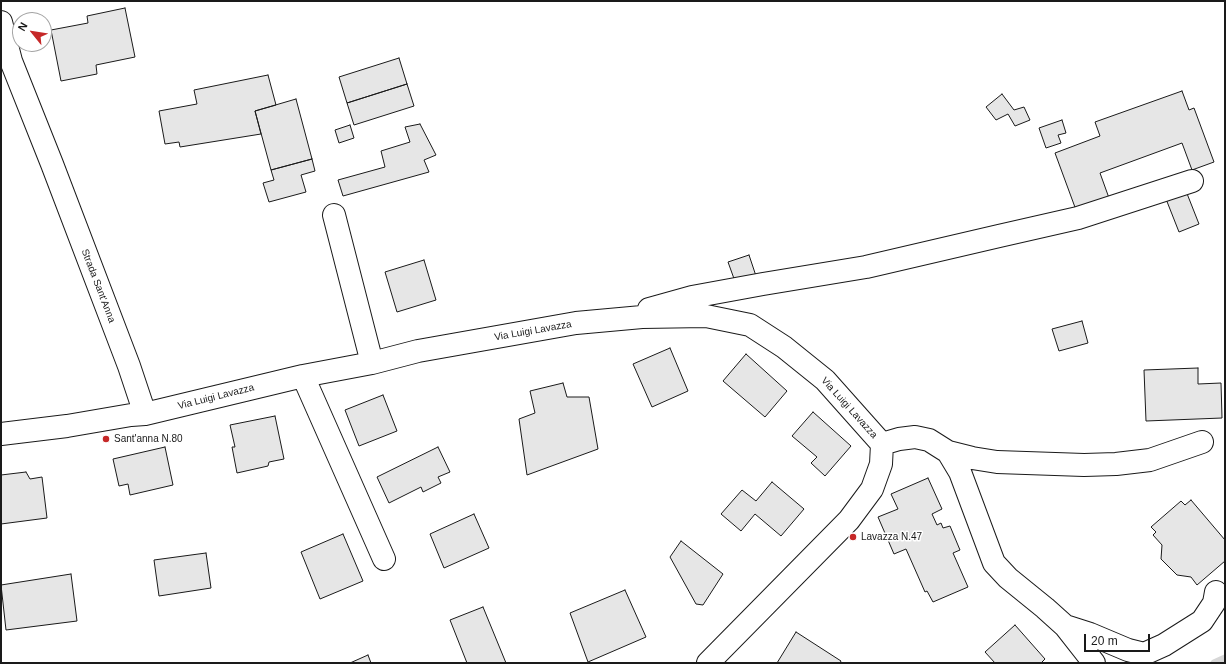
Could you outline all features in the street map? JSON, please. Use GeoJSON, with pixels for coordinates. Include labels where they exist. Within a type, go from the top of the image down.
{"type":"FeatureCollection","features":[{"type":"Feature","properties":{"kind":"street","name":"Strada Sant'Anna"},"geometry":{"type":"LineString","coordinates":[[1,22],[11,61],[130,366],[145,414]]}},
{"type":"Feature","properties":{"kind":"street"},"geometry":{"type":"LineString","coordinates":[[605,320],[692,297],[866,267],[1057,223],[1078,218],[1192,181]]}},
{"type":"Feature","properties":{"kind":"street"},"geometry":{"type":"LineString","coordinates":[[334,215],[372,363]]}},
{"type":"Feature","properties":{"kind":"street","name":"Via Luigi Lavazza"},"geometry":{"type":"LineString","coordinates":[[145,414],[303,376],[372,363],[418,351],[576,324],[642,317],[706,316],[750,325],[784,347],[825,380],[882,444],[881,464],[872,489],[849,520],[708,663]]}},
{"type":"Feature","properties":{"kind":"street"},"geometry":{"type":"LineString","coordinates":[[303,376],[384,559]]}},
{"type":"Feature","properties":{"kind":"street"},"geometry":{"type":"LineString","coordinates":[[1,434],[145,414]]}},
{"type":"Feature","properties":{"kind":"street","name":"Via Luigi Lavazza"},"geometry":{"type":"LineString","coordinates":[[882,444],[899,439],[916,437],[929,440],[948,452],[960,472],[994,564],[1008,578],[1065,626],[1094,663]]}},
{"type":"Feature","properties":{"kind":"street"},"geometry":{"type":"LineString","coordinates":[[948,452],[997,462],[1084,465],[1116,464],[1150,460],[1202,442]]}},
{"type":"Feature","properties":{"kind":"street"},"geometry":{"type":"LineString","coordinates":[[1065,626],[1090,634],[1128,650],[1144,654],[1164,646],[1202,621],[1214,603],[1216,592]]}},
{"type":"Feature","properties":{"kind":"building"},"geometry":{"type":"Polygon","coordinates":[[[125,8],[135,57],[96,65],[97,74],[61,81],[52,30],[88,23],[87,16],[125,8]]]}},
{"type":"Feature","properties":{"kind":"building"},"geometry":{"type":"Polygon","coordinates":[[[399,58],[407,84],[347,103],[339,77],[399,58]]]}},
{"type":"Feature","properties":{"kind":"building"},"geometry":{"type":"Polygon","coordinates":[[[268,75],[276,105],[255,111],[261,134],[180,147],[179,142],[165,144],[159,111],[197,104],[194,90],[268,75]]]}},
{"type":"Feature","properties":{"kind":"building"},"geometry":{"type":"Polygon","coordinates":[[[407,84],[414,106],[354,125],[347,103],[407,84]]]}},
{"type":"Feature","properties":{"kind":"building"},"geometry":{"type":"Polygon","coordinates":[[[1182,91],[1189,110],[1194,108],[1214,162],[1192,170],[1182,143],[1100,173],[1109,198],[1076,210],[1055,153],[1100,136],[1095,122],[1182,91]]]}},
{"type":"Feature","properties":{"kind":"building"},"geometry":{"type":"Polygon","coordinates":[[[1002,94],[1014,110],[1024,107],[1030,120],[1015,126],[1008,114],[996,120],[986,107],[1002,94]]]}},
{"type":"Feature","properties":{"kind":"building"},"geometry":{"type":"Polygon","coordinates":[[[296,99],[312,159],[271,170],[255,111],[296,99]]]}},
{"type":"Feature","properties":{"kind":"building"},"geometry":{"type":"Polygon","coordinates":[[[1062,120],[1066,133],[1058,135],[1061,143],[1046,148],[1039,128],[1062,120]]]}},
{"type":"Feature","properties":{"kind":"building"},"geometry":{"type":"Polygon","coordinates":[[[420,124],[436,155],[424,160],[429,172],[343,196],[338,180],[385,167],[381,151],[410,142],[405,127],[420,124]]]}},
{"type":"Feature","properties":{"kind":"building"},"geometry":{"type":"Polygon","coordinates":[[[350,125],[354,138],[339,143],[335,130],[350,125]]]}},
{"type":"Feature","properties":{"kind":"building"},"geometry":{"type":"Polygon","coordinates":[[[312,159],[315,171],[301,175],[306,192],[269,202],[263,183],[274,180],[271,170],[312,159]]]}},
{"type":"Feature","properties":{"kind":"building"},"geometry":{"type":"Polygon","coordinates":[[[1186,191],[1199,224],[1179,232],[1166,199],[1186,191]]]}},
{"type":"Feature","properties":{"kind":"building"},"geometry":{"type":"Polygon","coordinates":[[[749,255],[757,279],[737,287],[728,262],[749,255]]]}},
{"type":"Feature","properties":{"kind":"building"},"geometry":{"type":"Polygon","coordinates":[[[424,260],[436,300],[397,312],[385,272],[424,260]]]}},
{"type":"Feature","properties":{"kind":"building"},"geometry":{"type":"Polygon","coordinates":[[[1082,321],[1088,343],[1059,351],[1052,329],[1082,321]]]}},
{"type":"Feature","properties":{"kind":"building"},"geometry":{"type":"Polygon","coordinates":[[[670,348],[688,391],[652,407],[633,364],[670,348]]]}},
{"type":"Feature","properties":{"kind":"building"},"geometry":{"type":"Polygon","coordinates":[[[746,354],[787,391],[765,417],[723,381],[746,354]]]}},
{"type":"Feature","properties":{"kind":"building"},"geometry":{"type":"Polygon","coordinates":[[[1198,368],[1198,384],[1221,383],[1222,418],[1146,421],[1144,370],[1198,368]]]}},
{"type":"Feature","properties":{"kind":"building"},"geometry":{"type":"Polygon","coordinates":[[[563,383],[567,397],[589,397],[598,449],[527,475],[519,419],[535,413],[530,391],[563,383]]]}},
{"type":"Feature","properties":{"kind":"building"},"geometry":{"type":"Polygon","coordinates":[[[383,395],[397,431],[359,446],[345,410],[383,395]]]}},
{"type":"Feature","properties":{"kind":"building"},"geometry":{"type":"Polygon","coordinates":[[[813,412],[851,446],[825,476],[811,463],[817,457],[792,436],[813,412]]]}},
{"type":"Feature","properties":{"kind":"building"},"geometry":{"type":"Polygon","coordinates":[[[275,416],[284,459],[269,462],[268,466],[237,473],[232,447],[235,447],[230,425],[275,416]]]}},
{"type":"Feature","properties":{"kind":"building"},"geometry":{"type":"Polygon","coordinates":[[[165,447],[173,485],[130,495],[128,484],[119,486],[113,459],[165,447]]]}},
{"type":"Feature","properties":{"kind":"building"},"geometry":{"type":"Polygon","coordinates":[[[438,447],[450,472],[438,477],[441,483],[423,492],[421,487],[389,503],[377,477],[438,447]]]}},
{"type":"Feature","properties":{"kind":"building"},"geometry":{"type":"Polygon","coordinates":[[[26,472],[30,479],[42,477],[47,518],[1,524],[1,475],[26,472]]]}},
{"type":"Feature","properties":{"kind":"building"},"geometry":{"type":"Polygon","coordinates":[[[928,478],[942,509],[932,514],[937,525],[941,523],[943,528],[950,526],[960,550],[953,553],[968,587],[933,602],[927,591],[925,592],[906,549],[894,554],[878,517],[898,509],[891,494],[928,478]]]}},
{"type":"Feature","properties":{"kind":"building"},"geometry":{"type":"Polygon","coordinates":[[[772,482],[804,509],[781,536],[755,514],[741,531],[721,514],[742,490],[756,501],[772,482]]]}},
{"type":"Feature","properties":{"kind":"building"},"geometry":{"type":"Polygon","coordinates":[[[1191,500],[1225,540],[1225,561],[1197,585],[1191,577],[1177,575],[1161,559],[1162,545],[1153,535],[1156,532],[1151,527],[1181,501],[1185,505],[1191,500]]]}},
{"type":"Feature","properties":{"kind":"building"},"geometry":{"type":"Polygon","coordinates":[[[474,514],[489,548],[444,568],[430,534],[474,514]]]}},
{"type":"Feature","properties":{"kind":"building"},"geometry":{"type":"Polygon","coordinates":[[[343,534],[363,581],[320,599],[301,552],[343,534]]]}},
{"type":"Feature","properties":{"kind":"building"},"geometry":{"type":"Polygon","coordinates":[[[681,541],[723,574],[703,605],[696,604],[670,557],[681,541]]]}},
{"type":"Feature","properties":{"kind":"building"},"geometry":{"type":"Polygon","coordinates":[[[206,553],[211,588],[159,596],[154,560],[206,553]]]}},
{"type":"Feature","properties":{"kind":"building"},"geometry":{"type":"Polygon","coordinates":[[[71,574],[77,621],[6,630],[1,585],[71,574]]]}},
{"type":"Feature","properties":{"kind":"building"},"geometry":{"type":"Polygon","coordinates":[[[625,590],[646,637],[588,662],[570,613],[625,590]]]}},
{"type":"Feature","properties":{"kind":"building"},"geometry":{"type":"Polygon","coordinates":[[[483,607],[506,663],[467,663],[450,620],[483,607]]]}},
{"type":"Feature","properties":{"kind":"building"},"geometry":{"type":"Polygon","coordinates":[[[1015,625],[1045,659],[1041,663],[995,663],[985,652],[1015,625]]]}},
{"type":"Feature","properties":{"kind":"building"},"geometry":{"type":"Polygon","coordinates":[[[796,632],[841,661],[840,663],[777,663],[796,632]]]}},
{"type":"Feature","properties":{"kind":"building"},"geometry":{"type":"Polygon","coordinates":[[[368,655],[371,663],[350,663],[368,655]]]}},
{"type":"Feature","properties":{"kind":"waterway"},"geometry":{"type":"LineString","coordinates":[[1214,663],[1225,658]]}},
{"type":"Feature","properties":{"kind":"place","name":"Sant'anna N.80"},"geometry":{"type":"Point","coordinates":[106,439]}},
{"type":"Feature","properties":{"kind":"place","name":"Lavazza N.47"},"geometry":{"type":"Point","coordinates":[853,537]}}]}
